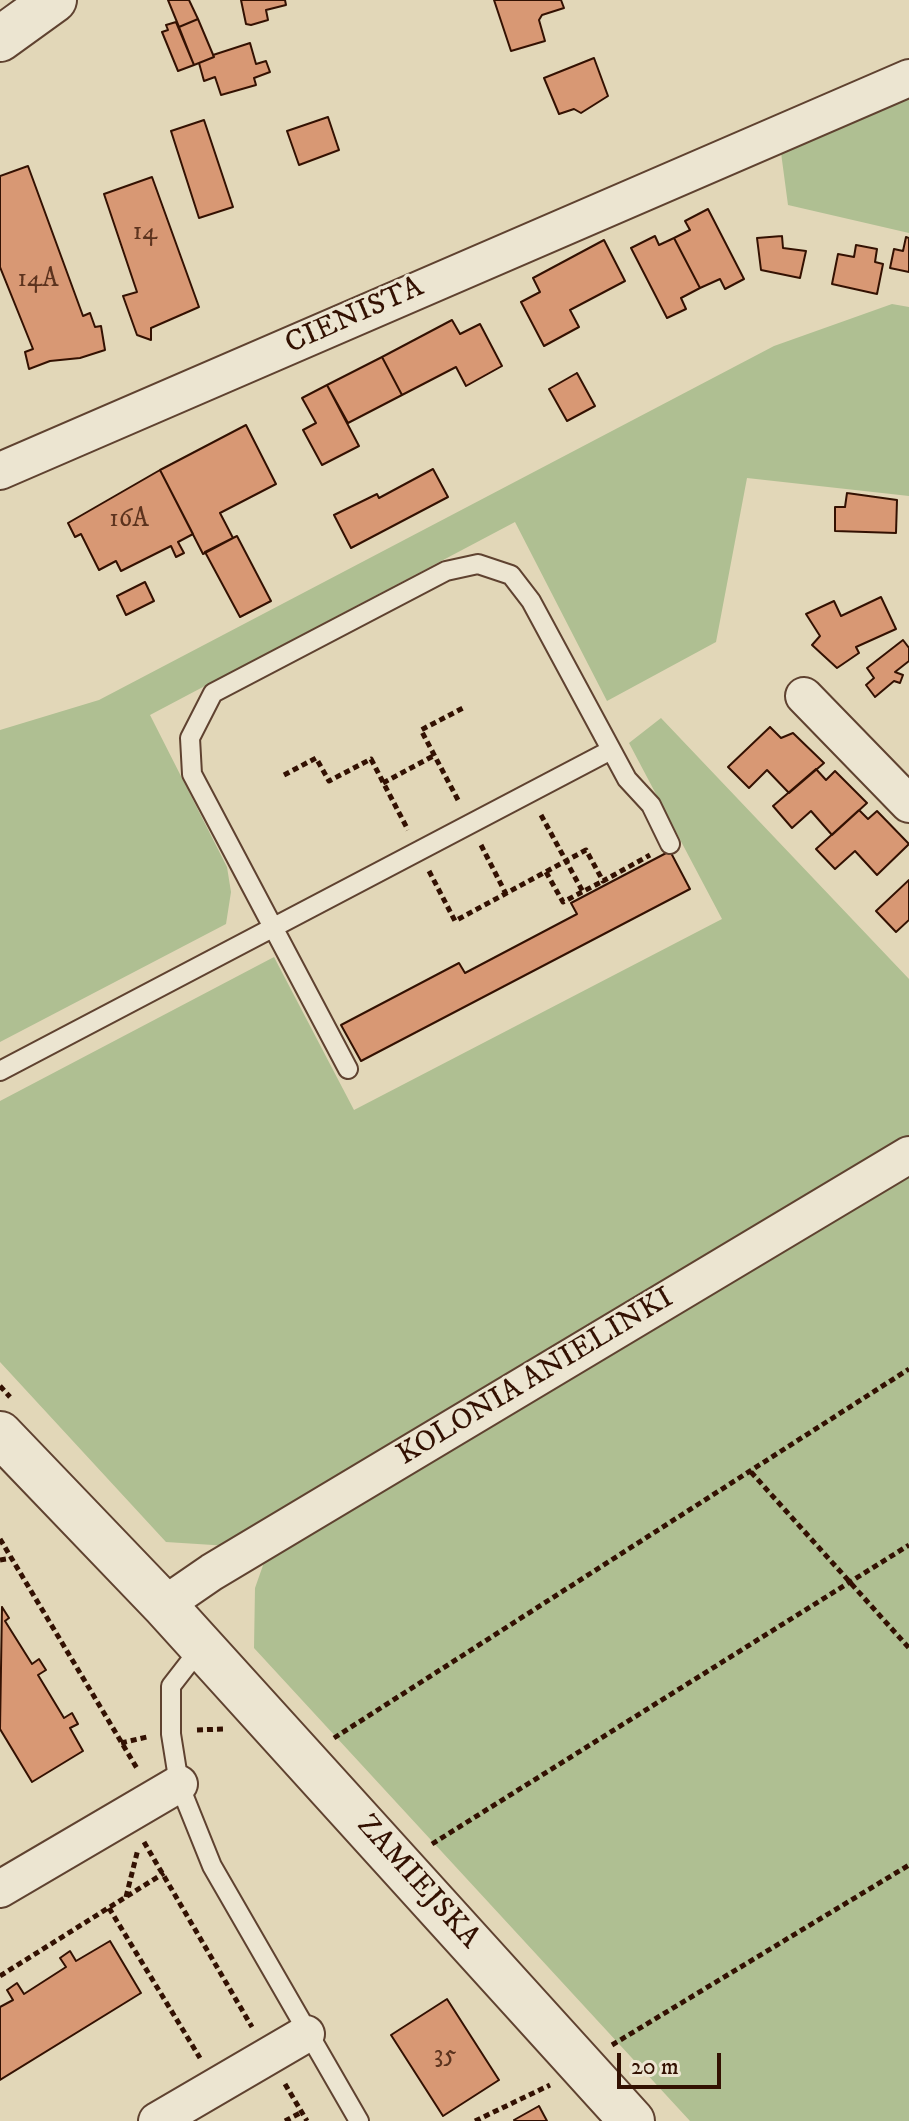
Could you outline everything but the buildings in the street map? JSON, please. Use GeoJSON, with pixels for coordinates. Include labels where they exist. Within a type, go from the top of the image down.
{"type":"FeatureCollection","features":[{"type":"Feature","properties":{"kind":"street"},"geometry":{"type":"LineString","coordinates":[[0,39],[54,0]]}},
{"type":"Feature","properties":{"kind":"street","name":"CIENISTA"},"geometry":{"type":"LineString","coordinates":[[0,471],[909,78]]}},
{"type":"Feature","properties":{"kind":"street"},"geometry":{"type":"LineString","coordinates":[[804,696],[909,804]]}},
{"type":"Feature","properties":{"kind":"street","name":"KOLONIA ANIELINKI"},"geometry":{"type":"LineString","coordinates":[[164,1605],[212,1572],[909,1155]]}},
{"type":"Feature","properties":{"kind":"street","name":"ZAMIEJSKA"},"geometry":{"type":"LineString","coordinates":[[5,1447],[164,1605],[632,2121]]}},
{"type":"Feature","properties":{"kind":"street"},"geometry":{"type":"LineString","coordinates":[[0,1889],[168,1791]]}},
{"type":"Feature","properties":{"kind":"street"},"geometry":{"type":"LineString","coordinates":[[157,2121],[306,2034]]}},
{"type":"Feature","properties":{"kind":"lane"},"geometry":{"type":"LineString","coordinates":[[348,1069],[192,774],[190,738],[213,693],[446,571],[478,564],[511,575],[531,601],[627,779],[651,805],[670,844]]}},
{"type":"Feature","properties":{"kind":"lane"},"geometry":{"type":"LineString","coordinates":[[0,1071],[611,750]]}},
{"type":"Feature","properties":{"kind":"lane"},"geometry":{"type":"LineString","coordinates":[[202,1646],[171,1686],[168,1791],[359,2121]]}},
{"type":"Feature","properties":{"kind":"path"},"geometry":{"type":"LineString","coordinates":[[465,707],[421,730],[506,894]]}},
{"type":"Feature","properties":{"kind":"path"},"geometry":{"type":"LineString","coordinates":[[383,783],[435,755]]}},
{"type":"Feature","properties":{"kind":"path"},"geometry":{"type":"LineString","coordinates":[[529,792],[583,892]]}},
{"type":"Feature","properties":{"kind":"path"},"geometry":{"type":"LineString","coordinates":[[546,872],[563,902],[603,881]]}},
{"type":"Feature","properties":{"kind":"path"},"geometry":{"type":"LineString","coordinates":[[336,1736],[909,1369]]}},
{"type":"Feature","properties":{"kind":"path"},"geometry":{"type":"LineString","coordinates":[[751,1472],[909,1648]]}},
{"type":"Feature","properties":{"kind":"path"},"geometry":{"type":"LineString","coordinates":[[0,1539],[121,1743],[168,1791]]}},
{"type":"Feature","properties":{"kind":"path"},"geometry":{"type":"LineString","coordinates":[[435,1842],[909,1545]]}},
{"type":"Feature","properties":{"kind":"path"},"geometry":{"type":"LineString","coordinates":[[0,1560],[12,1558]]}},
{"type":"Feature","properties":{"kind":"path"},"geometry":{"type":"LineString","coordinates":[[195,1730],[229,1729]]}},
{"type":"Feature","properties":{"kind":"path"},"geometry":{"type":"LineString","coordinates":[[121,1743],[148,1737]]}},
{"type":"Feature","properties":{"kind":"path"},"geometry":{"type":"LineString","coordinates":[[126,1897],[141,1836]]}},
{"type":"Feature","properties":{"kind":"path"},"geometry":{"type":"LineString","coordinates":[[618,2042],[909,1865]]}},
{"type":"Feature","properties":{"kind":"path"},"geometry":{"type":"LineString","coordinates":[[0,1976],[164,1873],[307,2121]]}},
{"type":"Feature","properties":{"kind":"path"},"geometry":{"type":"LineString","coordinates":[[109,1908],[217,2086]]}},
{"type":"Feature","properties":{"kind":"path"},"geometry":{"type":"LineString","coordinates":[[475,2121],[552,2084],[582,2064]]}},
{"type":"Feature","properties":{"kind":"path"},"geometry":{"type":"LineString","coordinates":[[285,2121],[302,2112]]}},
{"type":"Feature","properties":{"kind":"green space"},"geometry":{"type":"Polygon","coordinates":[[[909,88],[909,233],[788,205],[780,145],[909,88]]]}},
{"type":"Feature","properties":{"kind":"green space"},"geometry":{"type":"Polygon","coordinates":[[[892,304],[909,307],[909,496],[747,478],[716,642],[607,701],[515,522],[150,715],[227,867],[231,892],[226,924],[0,1042],[0,730],[99,700],[774,346],[892,304]]]}},
{"type":"Feature","properties":{"kind":"green space"},"geometry":{"type":"Polygon","coordinates":[[[661,718],[909,979],[909,1139],[229,1546],[166,1542],[0,1362],[0,1101],[274,957],[354,1110],[722,919],[629,743],[661,718]]]}},
{"type":"Feature","properties":{"kind":"green space"},"geometry":{"type":"Polygon","coordinates":[[[909,1172],[909,2121],[690,2121],[254,1648],[255,1588],[267,1554],[909,1172]]]}}]}
